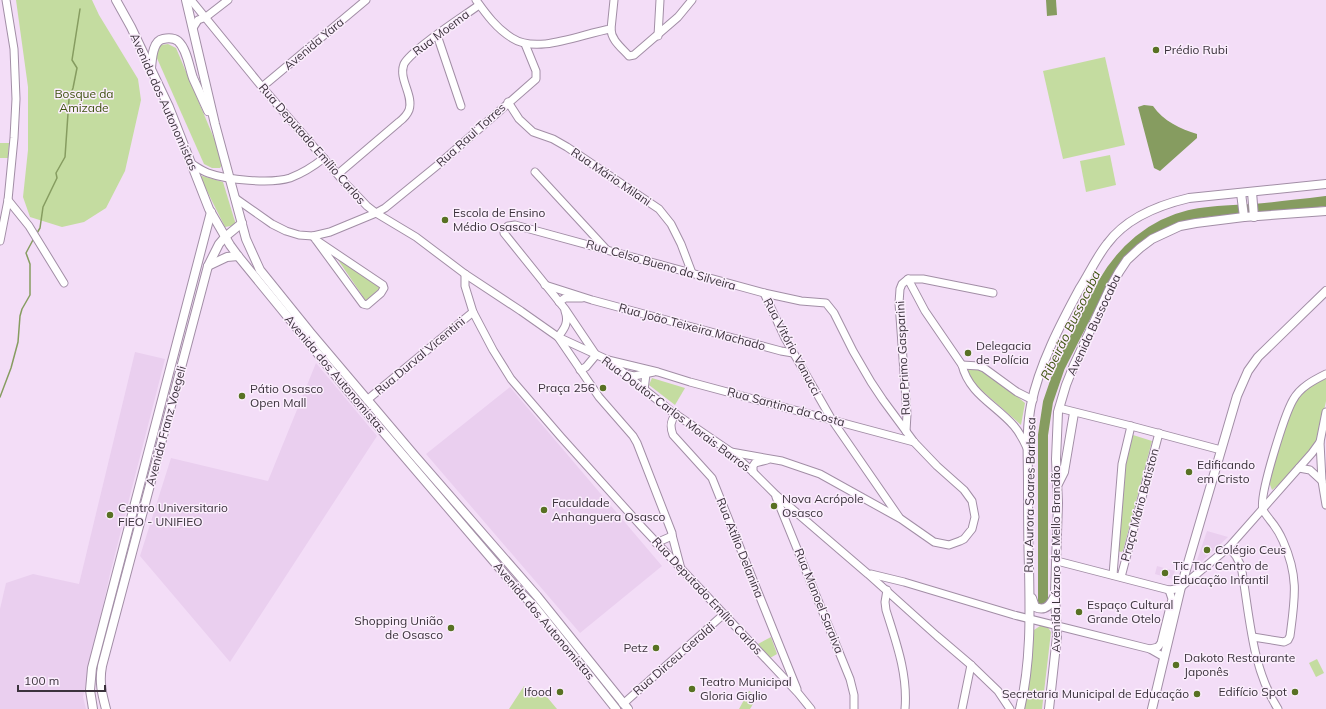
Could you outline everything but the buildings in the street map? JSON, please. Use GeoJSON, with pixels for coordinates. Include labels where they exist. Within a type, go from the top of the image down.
{"type":"FeatureCollection","features":[{"type":"Feature","properties":{"kind":"main road","name":"Avenida dos Autonomistas"},"geometry":{"type":"LineString","coordinates":[[116,0],[131,27],[169,107],[211,212],[238,256],[350,393],[535,607],[616,709]]}},
{"type":"Feature","properties":{"kind":"main road","name":"Avenida dos Autonomistas"},"geometry":{"type":"LineString","coordinates":[[186,0],[215,124],[246,239],[260,270],[367,400],[537,596],[625,706]]}},
{"type":"Feature","properties":{"kind":"main road"},"geometry":{"type":"LineString","coordinates":[[151,69],[156,44],[160,40],[164,39],[177,40],[182,47],[215,124]]}},
{"type":"Feature","properties":{"kind":"main road","name":"Rua Aurora Soares Barbosa"},"geometry":{"type":"LineString","coordinates":[[1020,709],[1026,673],[1030,619],[1028,450],[1029,424],[1033,400],[1047,357],[1070,308],[1097,260],[1111,240],[1124,227],[1139,217],[1164,205],[1189,198],[1252,195],[1326,184]]}},
{"type":"Feature","properties":{"kind":"main road"},"geometry":{"type":"LineString","coordinates":[[1241,195],[1243,216]]}},
{"type":"Feature","properties":{"kind":"main road"},"geometry":{"type":"LineString","coordinates":[[1252,195],[1254,215]]}},
{"type":"Feature","properties":{"kind":"main road","name":"Avenida Bussocaba"},"geometry":{"type":"LineString","coordinates":[[1059,408],[1071,372],[1118,272],[1127,260],[1140,248],[1152,240],[1180,226],[1243,216],[1326,211]]}},
{"type":"Feature","properties":{"kind":"main road","name":"Avenida Franz Voegeli"},"geometry":{"type":"LineString","coordinates":[[92,707],[90,691],[92,668],[211,212]]}},
{"type":"Feature","properties":{"kind":"main road","name":"Avenida Franz Voegeli"},"geometry":{"type":"LineString","coordinates":[[106,709],[101,691],[100,676],[102,666],[208,266],[219,244],[242,223]]}},
{"type":"Feature","properties":{"kind":"main road"},"geometry":{"type":"LineString","coordinates":[[208,266],[227,257],[238,256]]}},
{"type":"Feature","properties":{"kind":"main road"},"geometry":{"type":"LineString","coordinates":[[1152,709],[1181,587],[1234,402],[1248,371],[1258,357],[1326,291]]}},
{"type":"Feature","properties":{"kind":"main road"},"geometry":{"type":"LineString","coordinates":[[187,303],[198,306]]}},
{"type":"Feature","properties":{"kind":"main road","name":"Avenida Lázaro de Mello Brandão"},"geometry":{"type":"LineString","coordinates":[[1049,709],[1057,626],[1055,595],[1057,561],[1056,459],[1059,408]]}},
{"type":"Feature","properties":{"kind":"main road"},"geometry":{"type":"LineString","coordinates":[[1057,484],[1064,472],[1074,413]]}},
{"type":"Feature","properties":{"kind":"main road"},"geometry":{"type":"LineString","coordinates":[[1030,594],[1035,606],[1041,609],[1046,608],[1055,595]]}},
{"type":"Feature","properties":{"kind":"main road"},"geometry":{"type":"LineString","coordinates":[[90,691],[101,691]]}},
{"type":"Feature","properties":{"kind":"main road"},"geometry":{"type":"LineString","coordinates":[[92,707],[96,701],[103,699]]}},
{"type":"Feature","properties":{"kind":"street"},"geometry":{"type":"LineString","coordinates":[[0,241],[8,200],[14,138],[16,71],[6,0]]}},
{"type":"Feature","properties":{"kind":"street","name":"Rua Deputado Emílio Carlos"},"geometry":{"type":"LineString","coordinates":[[191,0],[262,87],[359,198],[376,213],[416,237],[466,274],[465,286],[473,312],[493,350],[511,379],[656,543],[798,693],[811,709]]}},
{"type":"Feature","properties":{"kind":"street"},"geometry":{"type":"LineString","coordinates":[[193,28],[198,20],[206,17],[228,0]]}},
{"type":"Feature","properties":{"kind":"street","name":"Avenida Yara"},"geometry":{"type":"LineString","coordinates":[[262,87],[366,0]]}},
{"type":"Feature","properties":{"kind":"street"},"geometry":{"type":"LineString","coordinates":[[614,0],[611,34],[629,56],[634,55],[658,36],[678,17],[692,0]]}},
{"type":"Feature","properties":{"kind":"street"},"geometry":{"type":"LineString","coordinates":[[658,36],[660,0]]}},
{"type":"Feature","properties":{"kind":"street"},"geometry":{"type":"LineString","coordinates":[[478,2],[496,25],[508,36],[525,44],[562,41],[611,29]]}},
{"type":"Feature","properties":{"kind":"street","name":"Rua Moema"},"geometry":{"type":"LineString","coordinates":[[338,174],[407,114],[409,104],[403,75],[404,64],[412,55],[478,2]]}},
{"type":"Feature","properties":{"kind":"street"},"geometry":{"type":"LineString","coordinates":[[437,35],[462,106]]}},
{"type":"Feature","properties":{"kind":"street","name":"Rua Raul Torres"},"geometry":{"type":"LineString","coordinates":[[314,238],[376,213],[413,186],[537,77],[525,44]]}},
{"type":"Feature","properties":{"kind":"street","name":"Rua Mário Milani"},"geometry":{"type":"LineString","coordinates":[[508,102],[519,119],[533,132],[553,139],[567,147],[659,209],[675,232],[684,250],[692,273]]}},
{"type":"Feature","properties":{"kind":"street"},"geometry":{"type":"LineString","coordinates":[[192,164],[207,172],[230,178],[277,181],[290,178],[305,171],[324,158]]}},
{"type":"Feature","properties":{"kind":"street"},"geometry":{"type":"LineString","coordinates":[[535,172],[606,249]]}},
{"type":"Feature","properties":{"kind":"street"},"geometry":{"type":"LineString","coordinates":[[235,198],[272,224],[286,231],[314,238],[383,285],[384,288],[381,293],[367,305],[363,304],[314,238]]}},
{"type":"Feature","properties":{"kind":"street"},"geometry":{"type":"LineString","coordinates":[[8,200],[28,226],[64,283]]}},
{"type":"Feature","properties":{"kind":"street","name":"Rua Celso Bueno da Silveira"},"geometry":{"type":"LineString","coordinates":[[504,233],[504,230],[508,226],[515,225],[764,293],[800,301],[826,303],[830,306],[871,382],[906,431]]}},
{"type":"Feature","properties":{"kind":"street","name":"Rua Doutor Carlos Morais Barros"},"geometry":{"type":"LineString","coordinates":[[504,233],[579,328],[596,355],[608,360],[676,414],[731,452],[776,495],[887,590],[971,665],[998,691],[1010,709]]}},
{"type":"Feature","properties":{"kind":"street"},"geometry":{"type":"LineString","coordinates":[[466,274],[558,337],[596,355],[586,367],[580,370]]}},
{"type":"Feature","properties":{"kind":"street"},"geometry":{"type":"LineString","coordinates":[[993,293],[922,279],[908,279],[925,312],[962,365],[972,387],[1014,425],[1022,436],[1028,450]]}},
{"type":"Feature","properties":{"kind":"street","name":"Rua Primo Gasparini"},"geometry":{"type":"LineString","coordinates":[[906,431],[907,414],[899,303],[900,289],[902,284],[908,279]]}},
{"type":"Feature","properties":{"kind":"street","name":"Rua João Teixeira Machado"},"geometry":{"type":"LineString","coordinates":[[545,285],[592,300],[793,353]]}},
{"type":"Feature","properties":{"kind":"street","name":"Rua Vitório Vanucci"},"geometry":{"type":"LineString","coordinates":[[764,293],[793,353],[832,420],[901,519]]}},
{"type":"Feature","properties":{"kind":"street","name":"Rua João Teixeira Machado"},"geometry":{"type":"LineString","coordinates":[[559,302],[565,298],[592,300]]}},
{"type":"Feature","properties":{"kind":"street","name":"Rua Doutor Carlos Morais Barros"},"geometry":{"type":"LineString","coordinates":[[564,309],[567,317],[566,325]]}},
{"type":"Feature","properties":{"kind":"street","name":"Rua Durval Vicentini"},"geometry":{"type":"LineString","coordinates":[[367,400],[473,312]]}},
{"type":"Feature","properties":{"kind":"street"},"geometry":{"type":"LineString","coordinates":[[558,337],[566,325],[579,328]]}},
{"type":"Feature","properties":{"kind":"street"},"geometry":{"type":"LineString","coordinates":[[558,337],[598,397],[633,436],[637,443],[672,535],[682,569]]}},
{"type":"Feature","properties":{"kind":"street","name":"Rua Santina da Costa"},"geometry":{"type":"LineString","coordinates":[[608,360],[658,372],[690,382],[914,442]]}},
{"type":"Feature","properties":{"kind":"street"},"geometry":{"type":"LineString","coordinates":[[962,365],[979,366],[984,368],[1017,392],[1033,400]]}},
{"type":"Feature","properties":{"kind":"street","name":"Rua Santina da Costa"},"geometry":{"type":"LineString","coordinates":[[622,372],[634,376],[658,372]]}},
{"type":"Feature","properties":{"kind":"street"},"geometry":{"type":"LineString","coordinates":[[644,390],[646,374]]}},
{"type":"Feature","properties":{"kind":"street"},"geometry":{"type":"LineString","coordinates":[[1253,637],[1286,642],[1290,636],[1295,599],[1295,585],[1292,568],[1283,540],[1263,510],[1266,486],[1271,463],[1293,399],[1300,390],[1326,374]]}},
{"type":"Feature","properties":{"kind":"street"},"geometry":{"type":"LineString","coordinates":[[1059,408],[1220,450]]}},
{"type":"Feature","properties":{"kind":"street"},"geometry":{"type":"LineString","coordinates":[[1326,412],[1320,442],[1322,481],[1326,505]]}},
{"type":"Feature","properties":{"kind":"street","name":"Rua Atílio Delanina"},"geometry":{"type":"LineString","coordinates":[[676,414],[672,419],[673,435],[712,478],[787,662],[798,693]]}},
{"type":"Feature","properties":{"kind":"street","name":"Praça Mário Batiston"},"geometry":{"type":"LineString","coordinates":[[1117,576],[1115,554],[1122,464],[1131,426]]}},
{"type":"Feature","properties":{"kind":"street"},"geometry":{"type":"LineString","coordinates":[[731,452],[782,461],[830,478],[901,519],[934,542],[949,545],[964,539],[972,529],[975,517],[972,501],[964,490],[937,466],[914,442],[906,431]]}},
{"type":"Feature","properties":{"kind":"street","name":"Praça Mário Batiston"},"geometry":{"type":"LineString","coordinates":[[1117,576],[1126,556],[1159,433]]}},
{"type":"Feature","properties":{"kind":"street"},"geometry":{"type":"LineString","coordinates":[[1057,561],[1169,590],[1181,587],[1229,547],[1263,510],[1267,502],[1315,450],[1320,442]]}},
{"type":"Feature","properties":{"kind":"street"},"geometry":{"type":"LineString","coordinates":[[753,472],[755,462],[764,460],[782,461]]}},
{"type":"Feature","properties":{"kind":"street"},"geometry":{"type":"LineString","coordinates":[[1299,468],[1310,470],[1322,481]]}},
{"type":"Feature","properties":{"kind":"street","name":"Rua Manoel Saraiva"},"geometry":{"type":"LineString","coordinates":[[776,495],[850,679],[854,695],[854,709]]}},
{"type":"Feature","properties":{"kind":"street"},"geometry":{"type":"LineString","coordinates":[[656,543],[672,535]]}},
{"type":"Feature","properties":{"kind":"street"},"geometry":{"type":"LineString","coordinates":[[1229,547],[1242,566],[1260,671],[1272,700],[1278,709]]}},
{"type":"Feature","properties":{"kind":"street"},"geometry":{"type":"LineString","coordinates":[[1115,554],[1126,556]]}},
{"type":"Feature","properties":{"kind":"street"},"geometry":{"type":"LineString","coordinates":[[868,574],[904,582],[1030,619],[1150,649],[1164,657]]}},
{"type":"Feature","properties":{"kind":"street"},"geometry":{"type":"LineString","coordinates":[[904,582],[887,590],[885,602],[886,610],[900,653],[904,680],[905,709]]}},
{"type":"Feature","properties":{"kind":"street"},"geometry":{"type":"LineString","coordinates":[[1150,649],[1158,647],[1161,643],[1172,599],[1169,590]]}},
{"type":"Feature","properties":{"kind":"street","name":"Rua Dirceu Geraldi"},"geometry":{"type":"LineString","coordinates":[[625,706],[724,614]]}},
{"type":"Feature","properties":{"kind":"street"},"geometry":{"type":"LineString","coordinates":[[776,670],[787,662]]}},
{"type":"Feature","properties":{"kind":"street"},"geometry":{"type":"LineString","coordinates":[[962,709],[971,665]]}},
{"type":"Feature","properties":{"kind":"shaded area"},"geometry":{"type":"Polygon","coordinates":[[[1046,0],[1056,0],[1057,15],[1047,16],[1046,0]]]}},
{"type":"Feature","properties":{"kind":"shaded area"},"geometry":{"type":"Polygon","coordinates":[[[1144,105],[1153,106],[1162,116],[1173,124],[1197,134],[1197,138],[1160,171],[1154,168],[1138,107],[1144,105]]]}},
{"type":"Feature","properties":{"kind":"shaded area","name":"Centro Universitario FIEO - UNIFIEO"},"geometry":{"type":"Polygon","coordinates":[[[135,352],[165,359],[110,574],[83,697],[86,709],[0,709],[0,609],[6,583],[33,574],[79,584],[135,352]]]}},
{"type":"Feature","properties":{"kind":"shaded area"},"geometry":{"type":"Polygon","coordinates":[[[316,363],[377,436],[230,662],[140,556],[171,458],[268,481],[316,363]]]}},
{"type":"Feature","properties":{"kind":"shaded area","name":"Faculdade Anhanguera Osasco"},"geometry":{"type":"Polygon","coordinates":[[[510,387],[662,566],[580,633],[426,454],[510,387]]]}},
{"type":"Feature","properties":{"kind":"shaded area","name":"Colégio Ceus"},"geometry":{"type":"Polygon","coordinates":[[[1207,531],[1228,537],[1199,564],[1196,563],[1207,531]]]}},
{"type":"Feature","properties":{"kind":"shaded area","name":"Tic Tac Centro de Educação Infantil"},"geometry":{"type":"Polygon","coordinates":[[[1157,566],[1175,571],[1172,579],[1155,574],[1157,566]]]}},
{"type":"Feature","properties":{"kind":"green space","name":"Bosque da Amizade"},"geometry":{"type":"Polygon","coordinates":[[[16,0],[92,0],[99,15],[138,79],[141,100],[125,171],[106,208],[84,222],[62,227],[30,217],[23,197],[28,150],[28,87],[16,0]]]}},
{"type":"Feature","properties":{"kind":"green space"},"geometry":{"type":"Polygon","coordinates":[[[168,44],[176,48],[224,162],[220,168],[212,168],[204,164],[156,56],[161,45],[168,44]]]}},
{"type":"Feature","properties":{"kind":"green space"},"geometry":{"type":"Polygon","coordinates":[[[1105,57],[1125,145],[1063,159],[1043,71],[1105,57]]]}},
{"type":"Feature","properties":{"kind":"green space"},"geometry":{"type":"Polygon","coordinates":[[[0,143],[9,143],[8,158],[0,158],[0,143]]]}},
{"type":"Feature","properties":{"kind":"green space"},"geometry":{"type":"Polygon","coordinates":[[[1110,155],[1116,185],[1086,192],[1080,161],[1110,155]]]}},
{"type":"Feature","properties":{"kind":"green space"},"geometry":{"type":"Polygon","coordinates":[[[199,175],[223,182],[236,225],[225,227],[199,175]]]}},
{"type":"Feature","properties":{"kind":"green space"},"geometry":{"type":"Polygon","coordinates":[[[334,254],[381,287],[366,301],[334,254]]]}},
{"type":"Feature","properties":{"kind":"green space"},"geometry":{"type":"Polygon","coordinates":[[[971,368],[993,377],[1025,403],[1021,425],[972,382],[966,370],[971,368]]]}},
{"type":"Feature","properties":{"kind":"green space"},"geometry":{"type":"Polygon","coordinates":[[[652,378],[685,388],[675,405],[649,385],[652,378]]]}},
{"type":"Feature","properties":{"kind":"green space"},"geometry":{"type":"Polygon","coordinates":[[[1326,379],[1326,401],[1318,442],[1294,472],[1272,490],[1269,482],[1284,429],[1296,399],[1312,385],[1326,379]]]}},
{"type":"Feature","properties":{"kind":"green space"},"geometry":{"type":"Polygon","coordinates":[[[1133,435],[1152,441],[1123,551],[1121,552],[1118,551],[1125,464],[1133,435]]]}},
{"type":"Feature","properties":{"kind":"green space"},"geometry":{"type":"Polygon","coordinates":[[[1040,626],[1047,626],[1051,632],[1042,709],[1024,709],[1034,630],[1040,626]]]}},
{"type":"Feature","properties":{"kind":"green space"},"geometry":{"type":"Polygon","coordinates":[[[771,637],[777,654],[770,658],[758,644],[771,637]]]}},
{"type":"Feature","properties":{"kind":"green space"},"geometry":{"type":"Polygon","coordinates":[[[1317,659],[1324,673],[1316,677],[1309,663],[1317,659]]]}},
{"type":"Feature","properties":{"kind":"green space"},"geometry":{"type":"Polygon","coordinates":[[[524,686],[527,689],[532,690],[537,696],[547,697],[557,709],[509,709],[524,686]]]}},
{"type":"Feature","properties":{"kind":"green space"},"geometry":{"type":"Polygon","coordinates":[[[749,691],[758,696],[750,709],[739,709],[749,691]]]}},
{"type":"Feature","properties":{"kind":"waterway"},"geometry":{"type":"LineString","coordinates":[[37,233],[40,228],[43,207],[57,178],[56,173],[65,157],[69,99],[77,68],[72,60],[80,9]]}},
{"type":"Feature","properties":{"kind":"waterway","name":"Ribeirão Bussocaba"},"geometry":{"type":"LineString","coordinates":[[1043,601],[1043,435],[1048,402],[1060,367],[1103,283],[1111,271],[1119,260],[1139,240],[1150,232],[1175,219],[1189,215],[1221,210],[1262,208],[1326,201]]}},
{"type":"Feature","properties":{"kind":"waterway"},"geometry":{"type":"LineString","coordinates":[[0,397],[11,368],[18,342],[22,309],[30,295],[30,264],[26,253],[34,238]]}},
{"type":"Feature","properties":{"kind":"place","name":"Prédio Rubi"},"geometry":{"type":"Point","coordinates":[1156,50]}},
{"type":"Feature","properties":{"kind":"place","name":"Escola de Ensino Médio Osasco I"},"geometry":{"type":"Point","coordinates":[445,220]}},
{"type":"Feature","properties":{"kind":"place","name":"Delegacia de Polícia"},"geometry":{"type":"Point","coordinates":[968,353]}},
{"type":"Feature","properties":{"kind":"place","name":"Praça 256"},"geometry":{"type":"Point","coordinates":[603,388]}},
{"type":"Feature","properties":{"kind":"place","name":"Pátio Osasco Open Mall"},"geometry":{"type":"Point","coordinates":[242,396]}},
{"type":"Feature","properties":{"kind":"place","name":"Edificando em Cristo"},"geometry":{"type":"Point","coordinates":[1189,472]}},
{"type":"Feature","properties":{"kind":"place","name":"Nova Acrópole Osasco"},"geometry":{"type":"Point","coordinates":[774,506]}},
{"type":"Feature","properties":{"kind":"place","name":"Faculdade Anhanguera Osasco"},"geometry":{"type":"Point","coordinates":[544,510]}},
{"type":"Feature","properties":{"kind":"place","name":"Centro Universitario FIEO - UNIFIEO"},"geometry":{"type":"Point","coordinates":[110,515]}},
{"type":"Feature","properties":{"kind":"place","name":"Colégio Ceus"},"geometry":{"type":"Point","coordinates":[1207,550]}},
{"type":"Feature","properties":{"kind":"place","name":"Tic Tac Centro de Educação Infantil"},"geometry":{"type":"Point","coordinates":[1165,573]}},
{"type":"Feature","properties":{"kind":"place","name":"Espaço Cultural Grande Otelo"},"geometry":{"type":"Point","coordinates":[1079,612]}},
{"type":"Feature","properties":{"kind":"place","name":"Shopping União de Osasco"},"geometry":{"type":"Point","coordinates":[451,628]}},
{"type":"Feature","properties":{"kind":"place","name":"Petz"},"geometry":{"type":"Point","coordinates":[656,648]}},
{"type":"Feature","properties":{"kind":"place","name":"Dakoto Restaurante Japonês"},"geometry":{"type":"Point","coordinates":[1176,665]}},
{"type":"Feature","properties":{"kind":"place","name":"Teatro Municipal Gloria Giglio"},"geometry":{"type":"Point","coordinates":[692,689]}},
{"type":"Feature","properties":{"kind":"place","name":"Ifood"},"geometry":{"type":"Point","coordinates":[560,692]}},
{"type":"Feature","properties":{"kind":"place","name":"Edifício Spot"},"geometry":{"type":"Point","coordinates":[1295,692]}},
{"type":"Feature","properties":{"kind":"place","name":"Secretaria Municipal de Educação"},"geometry":{"type":"Point","coordinates":[1197,694]}}]}
